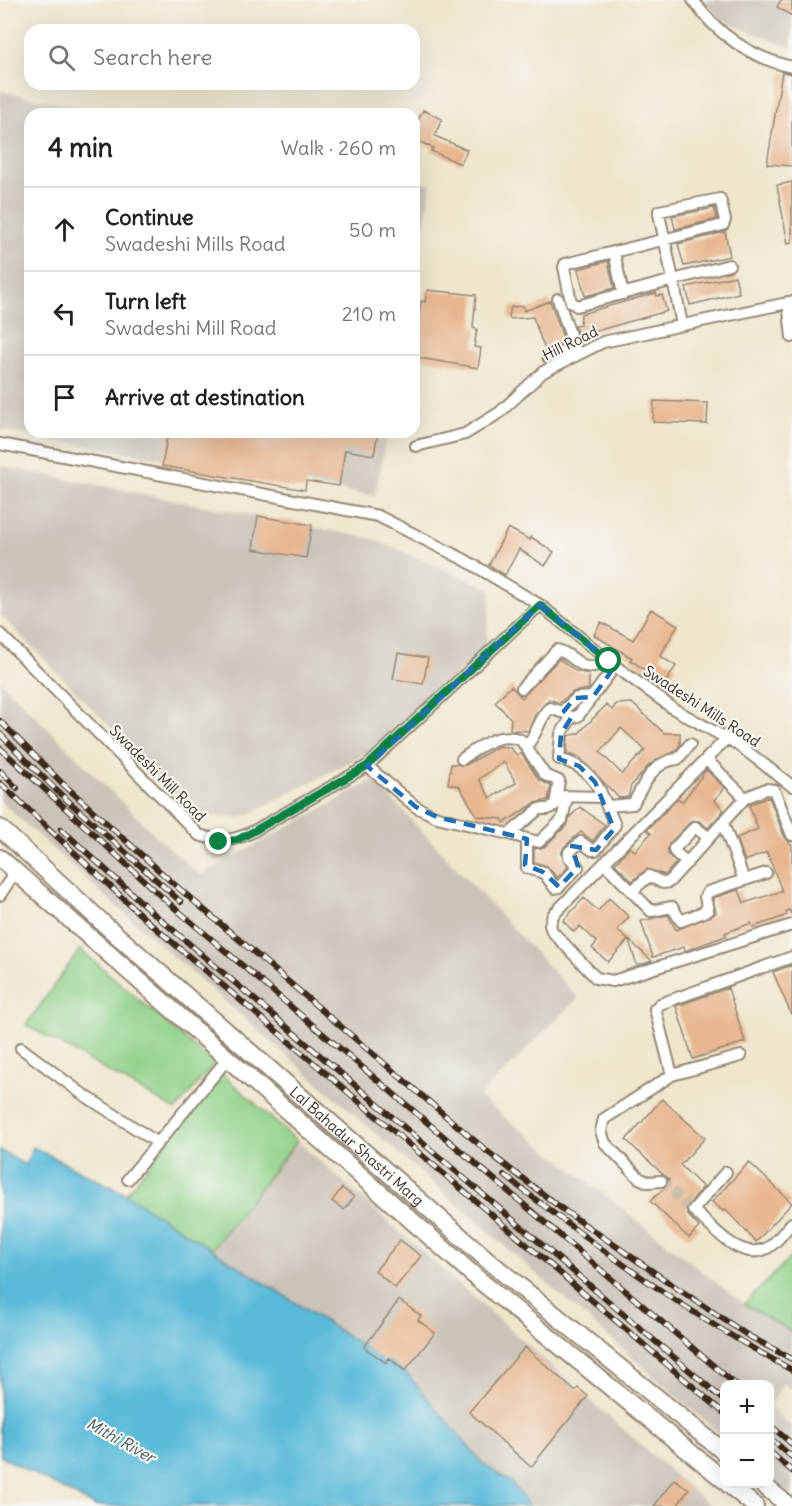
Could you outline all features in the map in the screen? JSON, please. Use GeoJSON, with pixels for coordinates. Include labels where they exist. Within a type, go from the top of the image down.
{"type":"FeatureCollection","features":[{"type":"Feature","properties":{"kind":"main road","name":"Lal Bahadur Shastri Marg"},"geometry":{"type":"LineString","coordinates":[[0,828],[174,986],[491,1263],[720,1447]]}},
{"type":"Feature","properties":{"kind":"main road","name":"Lal Bahadur Shastri Marg"},"geometry":{"type":"LineString","coordinates":[[0,858],[229,1057],[478,1279],[720,1477]]}},
{"type":"Feature","properties":{"kind":"main road"},"geometry":{"type":"LineString","coordinates":[[163,999],[174,986]]}},
{"type":"Feature","properties":{"kind":"main road"},"geometry":{"type":"LineString","coordinates":[[262,1087],[274,1074]]}},
{"type":"Feature","properties":{"kind":"main road"},"geometry":{"type":"LineString","coordinates":[[331,1148],[342,1133]]}},
{"type":"Feature","properties":{"kind":"main road"},"geometry":{"type":"LineString","coordinates":[[478,1279],[491,1263]]}},
{"type":"Feature","properties":{"kind":"main road","name":"Lal Bahadur Shastri Marg"},"geometry":{"type":"LineString","coordinates":[[733,1488],[755,1506]]}},
{"type":"Feature","properties":{"kind":"main road"},"geometry":{"type":"LineString","coordinates":[[767,1488],[789,1506]]}},
{"type":"Feature","properties":{"kind":"street"},"geometry":{"type":"LineString","coordinates":[[693,0],[702,13],[724,34],[755,55],[792,67]]}},
{"type":"Feature","properties":{"kind":"street"},"geometry":{"type":"LineString","coordinates":[[682,325],[674,281],[665,240],[659,214],[662,209],[720,199],[725,224],[665,240],[565,264],[563,270],[571,302],[577,306],[674,281],[729,265]]}},
{"type":"Feature","properties":{"kind":"street"},"geometry":{"type":"LineString","coordinates":[[614,252],[623,294]]}},
{"type":"Feature","properties":{"kind":"street"},"geometry":{"type":"LineString","coordinates":[[548,357],[576,351],[558,299]]}},
{"type":"Feature","properties":{"kind":"street"},"geometry":{"type":"LineString","coordinates":[[790,302],[792,337]]}},
{"type":"Feature","properties":{"kind":"street","name":"Hill Road"},"geometry":{"type":"LineString","coordinates":[[416,446],[465,434],[499,413],[543,372],[576,351],[603,342],[790,302]]}},
{"type":"Feature","properties":{"kind":"street","name":"Swadeshi Mills Road"},"geometry":{"type":"LineString","coordinates":[[0,444],[378,516],[465,560],[540,605],[612,664],[674,710],[740,746],[792,786]]}},
{"type":"Feature","properties":{"kind":"street","name":"Swadeshi Mill Road"},"geometry":{"type":"LineString","coordinates":[[0,634],[199,835],[219,842],[237,840],[367,766],[540,605]]}},
{"type":"Feature","properties":{"kind":"street"},"geometry":{"type":"LineString","coordinates":[[522,688],[557,650],[579,664],[597,667],[612,664]]}},
{"type":"Feature","properties":{"kind":"street"},"geometry":{"type":"LineString","coordinates":[[367,766],[416,807],[437,817],[539,842],[562,820],[563,796],[559,781],[559,759],[561,734],[567,714],[577,698],[593,697],[612,664]]}},
{"type":"Feature","properties":{"kind":"street"},"geometry":{"type":"LineString","coordinates":[[526,746],[536,737],[539,720],[549,708],[567,714]]}},
{"type":"Feature","properties":{"kind":"street"},"geometry":{"type":"LineString","coordinates":[[462,759],[491,740],[505,736],[521,740],[545,774],[559,781]]}},
{"type":"Feature","properties":{"kind":"street"},"geometry":{"type":"LineString","coordinates":[[726,738],[553,915],[550,925],[552,932],[596,978],[604,981],[623,978],[792,925]]}},
{"type":"Feature","properties":{"kind":"street"},"geometry":{"type":"LineString","coordinates":[[563,796],[633,804],[641,786],[662,762],[667,759],[678,759],[690,744]]}},
{"type":"Feature","properties":{"kind":"street"},"geometry":{"type":"LineString","coordinates":[[527,839],[527,868],[544,873],[557,888],[578,867],[569,857],[569,852],[581,842],[592,850],[596,850],[614,829],[605,801],[595,782],[579,766],[559,759]]}},
{"type":"Feature","properties":{"kind":"street"},"geometry":{"type":"LineString","coordinates":[[706,759],[745,798]]}},
{"type":"Feature","properties":{"kind":"street"},"geometry":{"type":"LineString","coordinates":[[632,891],[649,876],[663,883],[669,882],[745,798],[766,789],[774,790],[792,835]]}},
{"type":"Feature","properties":{"kind":"street"},"geometry":{"type":"LineString","coordinates":[[509,834],[539,808],[552,808],[563,796]]}},
{"type":"Feature","properties":{"kind":"street"},"geometry":{"type":"LineString","coordinates":[[723,823],[744,880]]}},
{"type":"Feature","properties":{"kind":"street"},"geometry":{"type":"LineString","coordinates":[[687,863],[674,849],[695,827],[709,838]]}},
{"type":"Feature","properties":{"kind":"street"},"geometry":{"type":"LineString","coordinates":[[604,863],[651,911],[672,907],[678,919],[684,921],[708,910],[705,897],[708,892],[766,873]]}},
{"type":"Feature","properties":{"kind":"street"},"geometry":{"type":"LineString","coordinates":[[0,895],[15,872]]}},
{"type":"Feature","properties":{"kind":"street"},"geometry":{"type":"LineString","coordinates":[[672,1076],[655,1017],[655,1009],[660,1004],[792,957]]}},
{"type":"Feature","properties":{"kind":"street"},"geometry":{"type":"LineString","coordinates":[[21,1048],[81,1093],[158,1143]]}},
{"type":"Feature","properties":{"kind":"street"},"geometry":{"type":"LineString","coordinates":[[661,1181],[648,1182],[639,1178],[605,1143],[601,1131],[604,1119],[672,1076],[741,1056]]}},
{"type":"Feature","properties":{"kind":"street"},"geometry":{"type":"LineString","coordinates":[[128,1179],[229,1057]]}},
{"type":"Feature","properties":{"kind":"street"},"geometry":{"type":"LineString","coordinates":[[726,1172],[693,1210],[738,1248],[753,1253],[770,1247],[792,1223]]}},
{"type":"Feature","properties":{"kind":"highlighted area"},"geometry":{"type":"Polygon","coordinates":[[[540,605],[615,666],[593,697],[575,698],[564,711],[571,718],[561,734],[559,759],[579,766],[595,782],[614,829],[596,850],[572,846],[578,867],[559,887],[543,872],[525,865],[527,839],[437,817],[416,807],[367,766],[540,605]]]}},
{"type":"Feature","properties":{"kind":"shaded area"},"geometry":{"type":"Polygon","coordinates":[[[701,0],[792,0],[792,48],[723,21],[701,0]]]}},
{"type":"Feature","properties":{"kind":"shaded area"},"geometry":{"type":"Polygon","coordinates":[[[0,91],[81,108],[24,108],[24,434],[0,430],[0,91]]]}},
{"type":"Feature","properties":{"kind":"shaded area"},"geometry":{"type":"Polygon","coordinates":[[[420,181],[431,184],[420,247],[420,181]]]}},
{"type":"Feature","properties":{"kind":"shaded area"},"geometry":{"type":"Polygon","coordinates":[[[45,438],[386,438],[375,496],[45,438]]]}},
{"type":"Feature","properties":{"kind":"shaded area"},"geometry":{"type":"Polygon","coordinates":[[[0,466],[373,539],[491,589],[486,648],[381,746],[241,818],[196,815],[0,614],[0,466]]]}},
{"type":"Feature","properties":{"kind":"shaded area"},"geometry":{"type":"Polygon","coordinates":[[[0,681],[159,839],[200,875],[374,780],[578,998],[479,1097],[744,1304],[792,1332],[792,1389],[783,1384],[774,1399],[774,1380],[720,1380],[720,1434],[106,897],[0,801],[0,681]]]}},
{"type":"Feature","properties":{"kind":"shaded area"},"geometry":{"type":"Polygon","coordinates":[[[297,1141],[710,1506],[529,1506],[511,1482],[484,1465],[407,1374],[212,1249],[297,1141]]]}},
{"type":"Feature","properties":{"kind":"shaded area"},"geometry":{"type":"Polygon","coordinates":[[[774,1411],[792,1427],[792,1498],[774,1482],[774,1411]]]}},
{"type":"Feature","properties":{"kind":"green space"},"geometry":{"type":"Polygon","coordinates":[[[80,949],[214,1064],[176,1110],[26,1025],[80,949]]]}},
{"type":"Feature","properties":{"kind":"green space"},"geometry":{"type":"Polygon","coordinates":[[[222,1074],[297,1141],[212,1249],[125,1195],[222,1074]]]}},
{"type":"Feature","properties":{"kind":"green space"},"geometry":{"type":"Polygon","coordinates":[[[792,1256],[792,1332],[744,1304],[792,1256]]]}},
{"type":"Feature","properties":{"kind":"water","name":"Mithi River"},"geometry":{"type":"Polygon","coordinates":[[[33,1147],[125,1194],[407,1374],[484,1465],[511,1482],[529,1506],[95,1506],[0,1456],[0,1150],[25,1165],[33,1147]]]}},
{"type":"Feature","properties":{"kind":"building"},"geometry":{"type":"Polygon","coordinates":[[[781,0],[792,0],[792,16],[777,7],[781,0]]]}},
{"type":"Feature","properties":{"kind":"building"},"geometry":{"type":"Polygon","coordinates":[[[782,72],[792,74],[792,166],[767,164],[782,72]]]}},
{"type":"Feature","properties":{"kind":"building"},"geometry":{"type":"Polygon","coordinates":[[[423,110],[442,119],[435,136],[467,150],[461,164],[431,151],[433,148],[420,142],[420,116],[423,110]]]}},
{"type":"Feature","properties":{"kind":"building"},"geometry":{"type":"Polygon","coordinates":[[[792,182],[792,243],[788,244],[777,185],[792,182]]]}},
{"type":"Feature","properties":{"kind":"building"},"geometry":{"type":"Polygon","coordinates":[[[714,208],[717,219],[675,229],[672,216],[714,208]]]}},
{"type":"Feature","properties":{"kind":"building"},"geometry":{"type":"Polygon","coordinates":[[[725,232],[730,256],[684,266],[678,244],[725,232]]]}},
{"type":"Feature","properties":{"kind":"building"},"geometry":{"type":"Polygon","coordinates":[[[608,261],[614,288],[585,296],[578,269],[608,261]]]}},
{"type":"Feature","properties":{"kind":"building"},"geometry":{"type":"Polygon","coordinates":[[[735,276],[739,293],[690,305],[686,287],[735,276]]]}},
{"type":"Feature","properties":{"kind":"building"},"geometry":{"type":"Polygon","coordinates":[[[427,290],[476,295],[473,328],[477,329],[474,347],[481,348],[478,368],[420,358],[420,307],[421,301],[425,302],[427,290]]]}},
{"type":"Feature","properties":{"kind":"building"},"geometry":{"type":"Polygon","coordinates":[[[656,293],[657,296],[662,295],[667,311],[578,336],[575,326],[580,325],[581,314],[656,293]]]}},
{"type":"Feature","properties":{"kind":"building"},"geometry":{"type":"Polygon","coordinates":[[[550,301],[565,343],[545,350],[533,317],[510,319],[509,316],[511,307],[523,306],[524,311],[550,301]]]}},
{"type":"Feature","properties":{"kind":"building"},"geometry":{"type":"Polygon","coordinates":[[[654,401],[708,403],[707,424],[653,422],[654,401]]]}},
{"type":"Feature","properties":{"kind":"building"},"geometry":{"type":"Polygon","coordinates":[[[167,438],[377,438],[374,455],[345,450],[339,486],[306,481],[305,490],[162,466],[167,438]]]}},
{"type":"Feature","properties":{"kind":"building"},"geometry":{"type":"Polygon","coordinates":[[[258,516],[312,525],[306,558],[253,549],[258,516]]]}},
{"type":"Feature","properties":{"kind":"building"},"geometry":{"type":"Polygon","coordinates":[[[508,528],[530,540],[531,537],[554,552],[545,566],[519,549],[505,575],[489,565],[508,528]]]}},
{"type":"Feature","properties":{"kind":"building"},"geometry":{"type":"Polygon","coordinates":[[[651,609],[678,625],[660,656],[676,666],[665,683],[630,660],[632,658],[594,635],[601,622],[633,640],[651,609]]]}},
{"type":"Feature","properties":{"kind":"building"},"geometry":{"type":"Polygon","coordinates":[[[398,653],[428,658],[423,684],[393,679],[398,653]]]}},
{"type":"Feature","properties":{"kind":"building"},"geometry":{"type":"Polygon","coordinates":[[[559,659],[576,671],[589,674],[589,689],[573,692],[559,703],[549,699],[535,715],[528,731],[510,730],[511,719],[495,702],[511,686],[522,698],[559,659]]]}},
{"type":"Feature","properties":{"kind":"building"},"geometry":{"type":"Polygon","coordinates":[[[632,703],[664,733],[680,733],[680,745],[674,752],[650,764],[631,786],[628,797],[619,798],[579,757],[567,754],[568,736],[579,733],[606,705],[612,710],[616,704],[632,703]],[[621,728],[600,752],[622,774],[645,750],[621,728]]]}},
{"type":"Feature","properties":{"kind":"building"},"geometry":{"type":"Polygon","coordinates":[[[499,746],[510,748],[517,755],[521,753],[539,780],[551,786],[548,800],[535,803],[504,823],[502,819],[477,816],[459,786],[448,784],[451,764],[466,765],[499,746]],[[504,762],[479,779],[490,798],[516,783],[504,762]]]}},
{"type":"Feature","properties":{"kind":"building"},"geometry":{"type":"Polygon","coordinates":[[[706,770],[725,788],[714,800],[724,810],[708,828],[699,821],[692,820],[669,844],[668,854],[676,863],[665,875],[647,869],[632,881],[615,864],[630,847],[635,851],[651,833],[647,830],[678,798],[682,802],[706,770]]]}},
{"type":"Feature","properties":{"kind":"building"},"geometry":{"type":"Polygon","coordinates":[[[769,797],[785,838],[792,845],[792,915],[789,910],[786,911],[787,915],[753,927],[751,923],[725,933],[726,936],[685,951],[684,947],[653,957],[641,921],[668,915],[676,930],[716,913],[713,898],[739,890],[744,903],[782,891],[767,852],[745,861],[737,838],[758,829],[749,805],[769,797]]]}},
{"type":"Feature","properties":{"kind":"building"},"geometry":{"type":"Polygon","coordinates":[[[580,807],[605,825],[593,841],[581,832],[564,847],[561,854],[568,867],[557,878],[547,866],[534,862],[534,849],[544,847],[567,825],[570,817],[580,807]]]}},
{"type":"Feature","properties":{"kind":"building"},"geometry":{"type":"Polygon","coordinates":[[[584,898],[598,911],[609,898],[629,917],[617,930],[628,940],[608,962],[592,948],[597,942],[580,926],[574,932],[563,921],[584,898]]]}},
{"type":"Feature","properties":{"kind":"building"},"geometry":{"type":"Polygon","coordinates":[[[629,940],[652,961],[637,966],[629,940]]]}},
{"type":"Feature","properties":{"kind":"building"},"geometry":{"type":"Polygon","coordinates":[[[792,965],[792,1014],[791,1014],[773,972],[792,965]]]}},
{"type":"Feature","properties":{"kind":"building"},"geometry":{"type":"Polygon","coordinates":[[[728,988],[745,1042],[693,1059],[676,1006],[728,988]]]}},
{"type":"Feature","properties":{"kind":"building"},"geometry":{"type":"Polygon","coordinates":[[[662,1099],[705,1138],[680,1165],[703,1187],[686,1208],[688,1215],[699,1227],[689,1238],[650,1201],[666,1187],[669,1180],[626,1140],[662,1099]]]}},
{"type":"Feature","properties":{"kind":"building"},"geometry":{"type":"Polygon","coordinates":[[[749,1162],[792,1203],[756,1242],[725,1209],[723,1211],[712,1202],[749,1162]]]}},
{"type":"Feature","properties":{"kind":"building"},"geometry":{"type":"Polygon","coordinates":[[[342,1188],[354,1197],[344,1210],[332,1201],[342,1188]]]}},
{"type":"Feature","properties":{"kind":"building"},"geometry":{"type":"Polygon","coordinates":[[[400,1240],[421,1256],[395,1288],[375,1271],[400,1240]]]}},
{"type":"Feature","properties":{"kind":"building"},"geometry":{"type":"Polygon","coordinates":[[[399,1300],[421,1316],[418,1320],[435,1333],[405,1371],[389,1358],[386,1363],[364,1347],[399,1300]]]}},
{"type":"Feature","properties":{"kind":"building"},"geometry":{"type":"Polygon","coordinates":[[[525,1347],[575,1391],[578,1388],[588,1396],[531,1467],[469,1412],[525,1347]]]}},
{"type":"Feature","properties":{"kind":"building"},"geometry":{"type":"Polygon","coordinates":[[[674,1479],[689,1489],[677,1506],[654,1506],[674,1479]]]}},
{"type":"Feature","properties":{"kind":"tunnel"},"geometry":{"type":"LineString","coordinates":[[661,1181],[693,1210]]}},
{"type":"Feature","properties":{"kind":"railway"},"geometry":{"type":"LineString","coordinates":[[0,721],[62,783],[175,885],[488,1152],[565,1211],[674,1286],[747,1335],[792,1359]]}},
{"type":"Feature","properties":{"kind":"railway"},"geometry":{"type":"LineString","coordinates":[[0,734],[57,791],[181,902]]}},
{"type":"Feature","properties":{"kind":"railway"},"geometry":{"type":"LineString","coordinates":[[0,748],[163,898],[730,1380]]}},
{"type":"Feature","properties":{"kind":"railway"},"geometry":{"type":"LineString","coordinates":[[0,771],[17,788]]}},
{"type":"Feature","properties":{"kind":"railway"},"geometry":{"type":"LineString","coordinates":[[0,783],[144,918],[720,1410]]}},
{"type":"Feature","properties":{"kind":"railway"},"geometry":{"type":"LineString","coordinates":[[61,829],[152,912],[720,1397]]}},
{"type":"Feature","properties":{"kind":"railway"},"geometry":{"type":"LineString","coordinates":[[504,1175],[644,1279],[717,1327],[792,1370]]}},
{"type":"Feature","properties":{"kind":"railway"},"geometry":{"type":"LineString","coordinates":[[774,1428],[792,1444]]}},
{"type":"Feature","properties":{"kind":"railway"},"geometry":{"type":"LineString","coordinates":[[774,1441],[792,1457]]}},
{"type":"Feature","properties":{"kind":"railway"},"geometry":{"type":"LineString","coordinates":[[774,1455],[792,1471]]}},
{"type":"Feature","properties":{"kind":"route"},"geometry":{"type":"LineString","coordinates":[[219,842],[237,840],[367,766],[498,647],[540,605],[609,661]]}}]}
